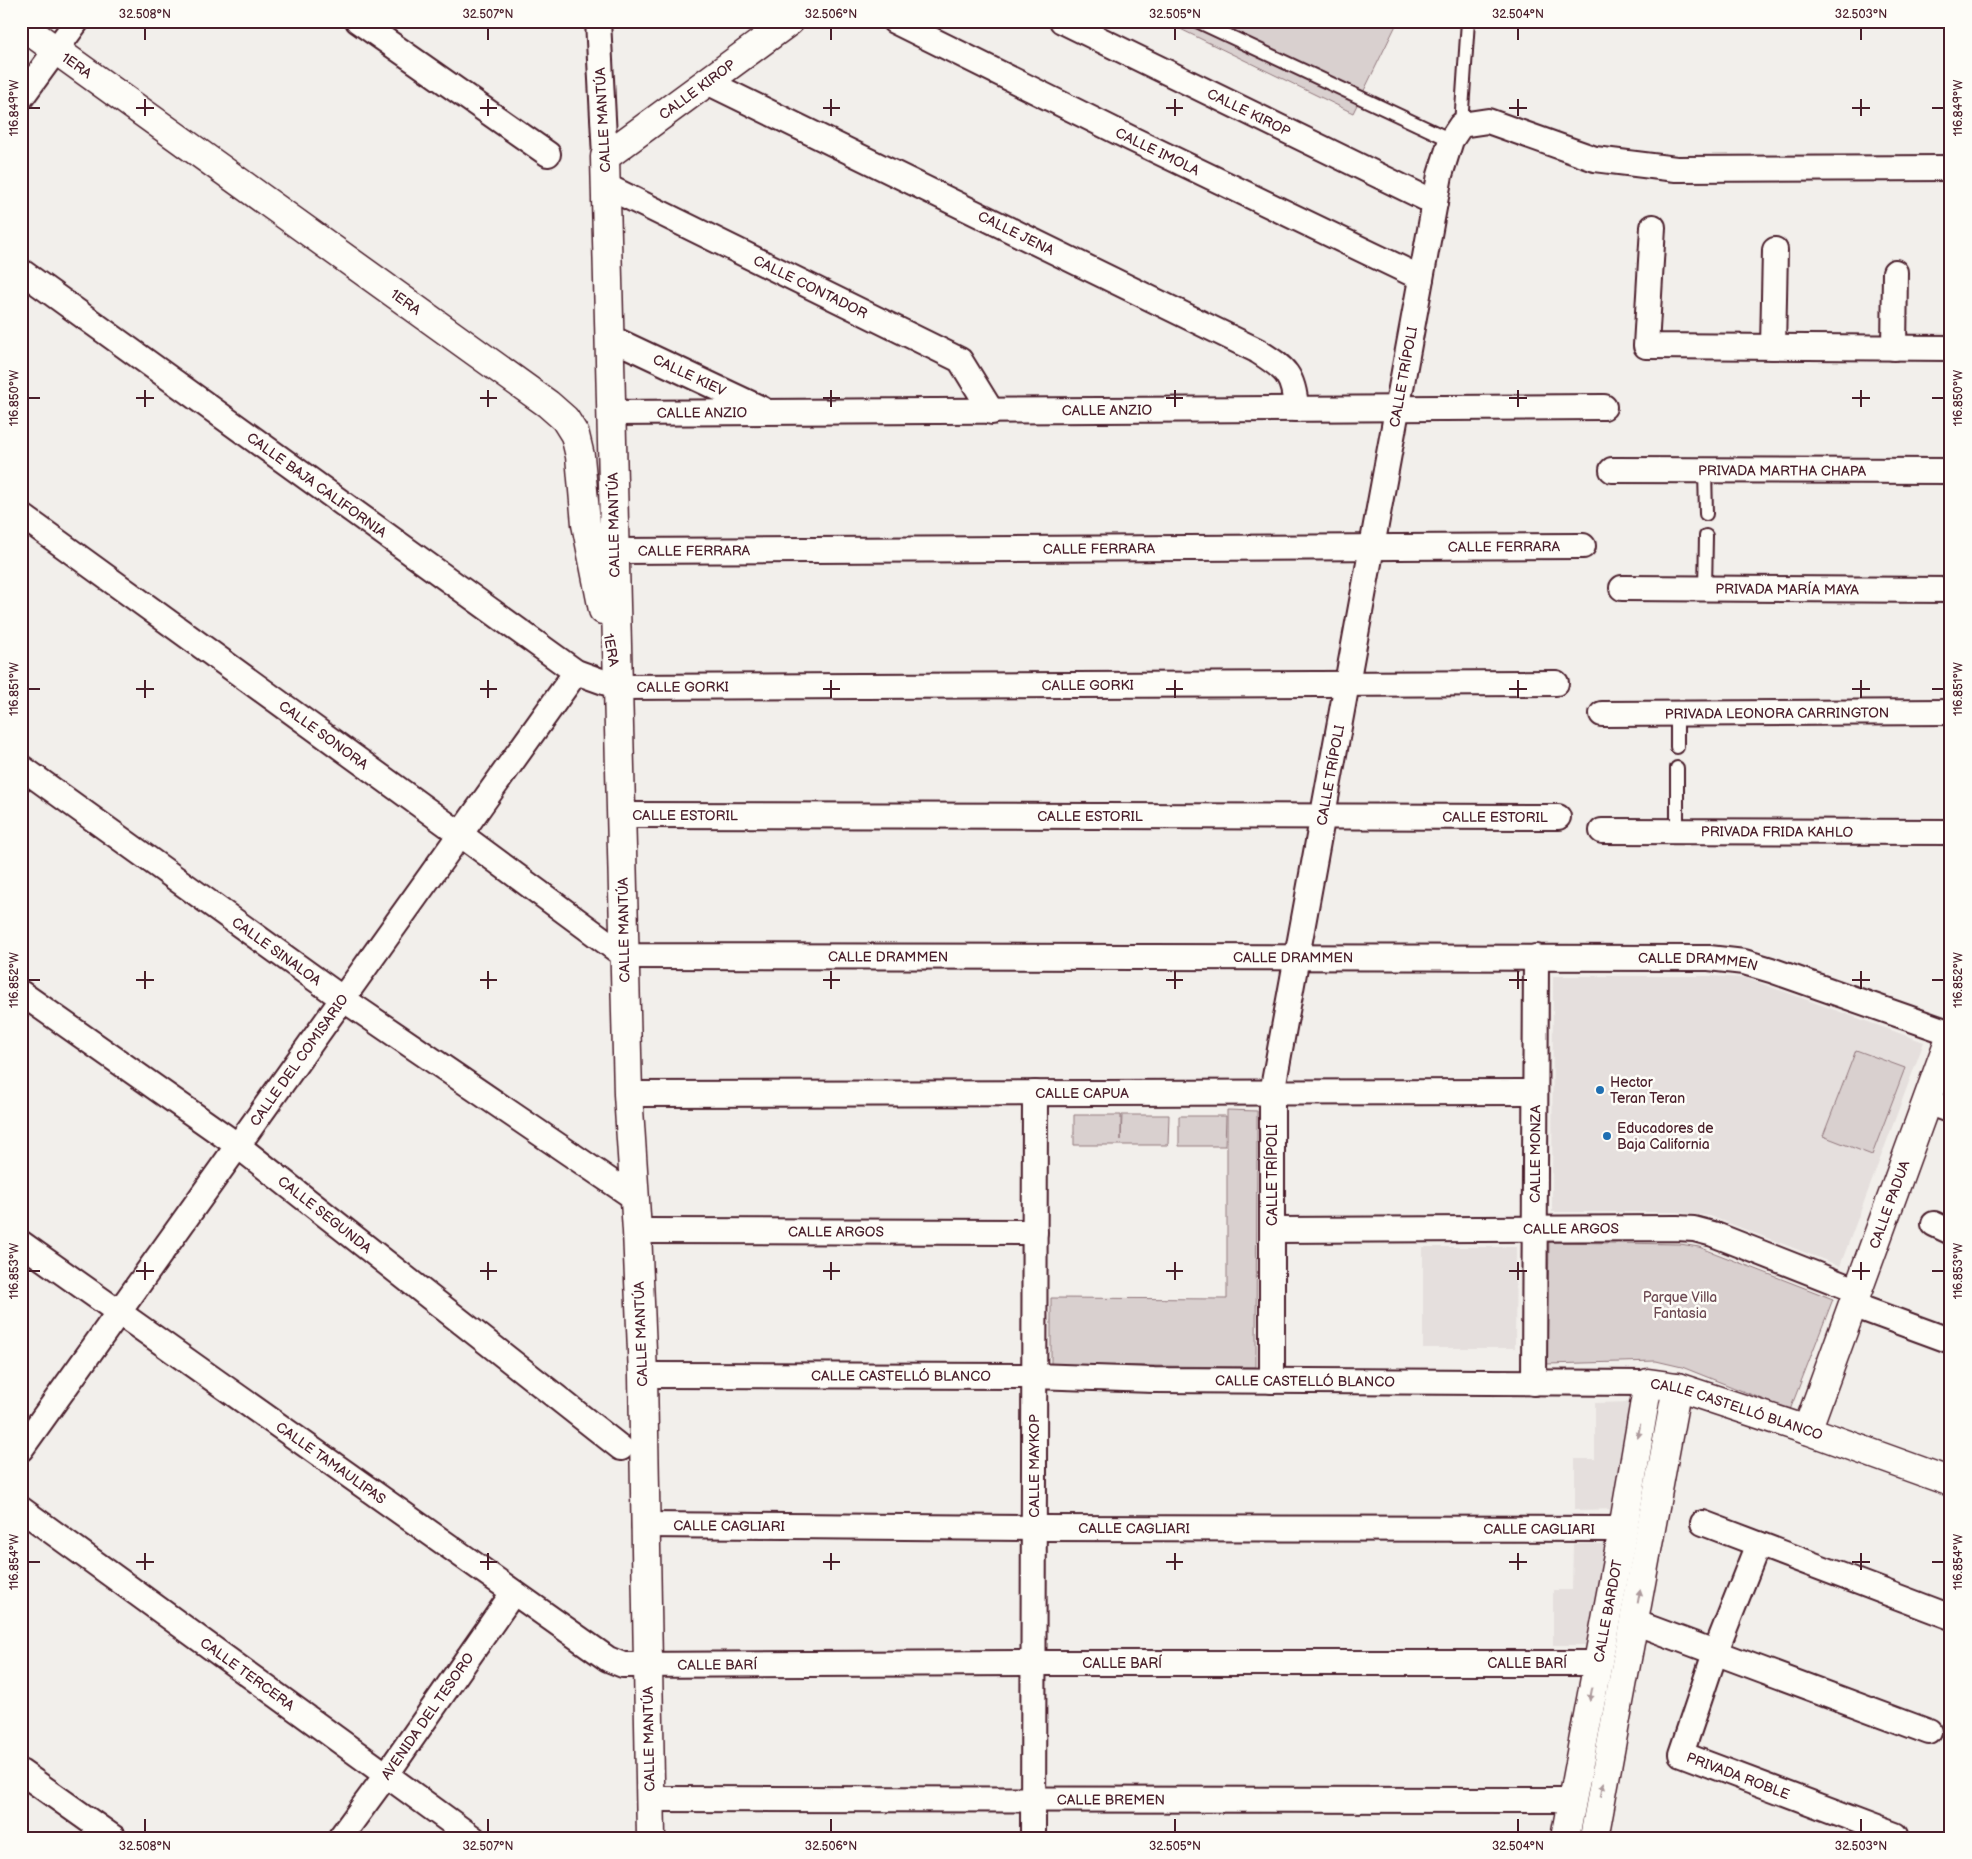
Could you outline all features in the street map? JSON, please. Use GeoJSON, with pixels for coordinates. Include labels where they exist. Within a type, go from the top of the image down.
{"type":"FeatureCollection","features":[{"type":"Feature","properties":{"kind":"street"},"geometry":{"type":"LineString","coordinates":[[21,98],[77,21]]}},
{"type":"Feature","properties":{"kind":"street"},"geometry":{"type":"LineString","coordinates":[[358,21],[548,154]]}},
{"type":"Feature","properties":{"kind":"street","name":"CALLE MANTÚA"},"geometry":{"type":"LineString","coordinates":[[598,21],[606,186],[628,1094],[637,1231],[643,1375],[644,1525],[651,1838]]}},
{"type":"Feature","properties":{"kind":"street","name":"CALLE KIROP"},"geometry":{"type":"LineString","coordinates":[[605,157],[790,21]]}},
{"type":"Feature","properties":{"kind":"street","name":"CALLE IMOLA"},"geometry":{"type":"LineString","coordinates":[[894,21],[1132,139],[1421,278]]}},
{"type":"Feature","properties":{"kind":"street","name":"CALLE KIROP"},"geometry":{"type":"LineString","coordinates":[[1062,21],[1435,203]]}},
{"type":"Feature","properties":{"kind":"street","name":"1ERA"},"geometry":{"type":"LineString","coordinates":[[21,25],[548,404],[565,419],[575,435],[580,456],[586,524],[618,688]]}},
{"type":"Feature","properties":{"kind":"street","name":"CALLE JENA"},"geometry":{"type":"LineString","coordinates":[[707,82],[1256,350],[1277,363],[1289,376],[1295,390],[1296,409]]}},
{"type":"Feature","properties":{"kind":"street"},"geometry":{"type":"LineString","coordinates":[[1456,132],[1488,121],[1595,158],[1676,169],[1951,168]]}},
{"type":"Feature","properties":{"kind":"street","name":"CALLE TRÍPOLI"},"geometry":{"type":"LineString","coordinates":[[1272,1381],[1272,1093],[1440,174],[1456,132]]}},
{"type":"Feature","properties":{"kind":"street","name":"CALLE CONTADOR"},"geometry":{"type":"LineString","coordinates":[[606,186],[960,360],[992,412]]}},
{"type":"Feature","properties":{"kind":"street"},"geometry":{"type":"LineString","coordinates":[[1653,227],[1646,346],[1951,348]]}},
{"type":"Feature","properties":{"kind":"street"},"geometry":{"type":"LineString","coordinates":[[1773,347],[1775,250]]}},
{"type":"Feature","properties":{"kind":"street","name":"CALLE BAJA CALIFORNIA"},"geometry":{"type":"LineString","coordinates":[[21,271],[576,672],[618,688]]}},
{"type":"Feature","properties":{"kind":"street"},"geometry":{"type":"LineString","coordinates":[[1894,348],[1895,272]]}},
{"type":"Feature","properties":{"kind":"street","name":"CALLE KIEV"},"geometry":{"type":"LineString","coordinates":[[609,337],[769,412]]}},
{"type":"Feature","properties":{"kind":"street","name":"CALLE ANZIO"},"geometry":{"type":"LineString","coordinates":[[611,413],[1604,407]]}},
{"type":"Feature","properties":{"kind":"street","name":"PRIVADA MARTHA CHAPA"},"geometry":{"type":"LineString","coordinates":[[1612,470],[1951,470]]}},
{"type":"Feature","properties":{"kind":"street","name":"CALLE SONORA"},"geometry":{"type":"LineString","coordinates":[[21,515],[460,834],[624,956]]}},
{"type":"Feature","properties":{"kind":"street","name":"CALLE FERRARA"},"geometry":{"type":"LineString","coordinates":[[614,551],[1583,546]]}},
{"type":"Feature","properties":{"kind":"street","name":"PRIVADA MARÍA MAYA"},"geometry":{"type":"LineString","coordinates":[[1622,588],[1951,590]]}},
{"type":"Feature","properties":{"kind":"street","name":"CALLE DEL COMISARIO"},"geometry":{"type":"LineString","coordinates":[[21,1449],[576,672]]}},
{"type":"Feature","properties":{"kind":"street","name":"CALLE GORKI"},"geometry":{"type":"LineString","coordinates":[[618,688],[1556,683]]}},
{"type":"Feature","properties":{"kind":"street","name":"PRIVADA LEONORA CARRINGTON"},"geometry":{"type":"LineString","coordinates":[[1602,714],[1951,712]]}},
{"type":"Feature","properties":{"kind":"street","name":"CALLE SINALOA"},"geometry":{"type":"LineString","coordinates":[[21,767],[343,999],[635,1198]]}},
{"type":"Feature","properties":{"kind":"street","name":"CALLE ESTORIL"},"geometry":{"type":"LineString","coordinates":[[621,815],[1558,817]]}},
{"type":"Feature","properties":{"kind":"street","name":"PRIVADA FRIDA KAHLO"},"geometry":{"type":"LineString","coordinates":[[1602,831],[1951,832]]}},
{"type":"Feature","properties":{"kind":"street","name":"CALLE DRAMMEN"},"geometry":{"type":"LineString","coordinates":[[624,956],[1709,958],[1744,962],[1951,1034]]}},
{"type":"Feature","properties":{"kind":"street","name":"CALLE MONZA"},"geometry":{"type":"LineString","coordinates":[[1534,1382],[1536,957]]}},
{"type":"Feature","properties":{"kind":"street","name":"CALLE SEGUNDA"},"geometry":{"type":"LineString","coordinates":[[21,992],[237,1145],[621,1448]]}},
{"type":"Feature","properties":{"kind":"street","name":"CALLE PADUA"},"geometry":{"type":"LineString","coordinates":[[1807,1430],[1856,1298],[1939,1106],[1951,1034]]}},
{"type":"Feature","properties":{"kind":"street","name":"CALLE CAPUA"},"geometry":{"type":"LineString","coordinates":[[628,1094],[1535,1092]]}},
{"type":"Feature","properties":{"kind":"street","name":"CALLE MAYKOP"},"geometry":{"type":"LineString","coordinates":[[1033,1838],[1035,1663],[1033,1376],[1035,1093]]}},
{"type":"Feature","properties":{"kind":"street","name":"CALLE ARGOS"},"geometry":{"type":"LineString","coordinates":[[1272,1230],[1694,1229],[1713,1234],[1856,1298],[1949,1333]]}},
{"type":"Feature","properties":{"kind":"street","name":"CALLE ARGOS"},"geometry":{"type":"LineString","coordinates":[[637,1231],[1035,1232]]}},
{"type":"Feature","properties":{"kind":"street","name":"CALLE TAMAULIPAS"},"geometry":{"type":"LineString","coordinates":[[21,1243],[608,1659],[623,1666],[648,1666]]}},
{"type":"Feature","properties":{"kind":"street","name":"CALLE CASTELLÓ BLANCO"},"geometry":{"type":"LineString","coordinates":[[643,1375],[1033,1376],[1272,1381],[1648,1383],[1677,1387],[1807,1430],[1951,1482]]}},
{"type":"Feature","properties":{"kind":"street","name":"CALLE BARDOT"},"geometry":{"type":"LineString","coordinates":[[1565,1838],[1623,1529],[1648,1383]]}},
{"type":"Feature","properties":{"kind":"street","name":"CALLE BARDOT"},"geometry":{"type":"LineString","coordinates":[[1594,1838],[1677,1387]]}},
{"type":"Feature","properties":{"kind":"street","name":"CALLE TERCERA"},"geometry":{"type":"LineString","coordinates":[[21,1509],[473,1838]]}},
{"type":"Feature","properties":{"kind":"street"},"geometry":{"type":"LineString","coordinates":[[1704,1523],[1951,1617]]}},
{"type":"Feature","properties":{"kind":"street","name":"CALLE CAGLIARI"},"geometry":{"type":"LineString","coordinates":[[644,1525],[1623,1529]]}},
{"type":"Feature","properties":{"kind":"street","name":"PRIVADA ROBLE"},"geometry":{"type":"LineString","coordinates":[[1758,1544],[1716,1653],[1681,1754],[1896,1835]]}},
{"type":"Feature","properties":{"kind":"street","name":"AVENIDA DEL TESORO"},"geometry":{"type":"LineString","coordinates":[[340,1838],[513,1593]]}},
{"type":"Feature","properties":{"kind":"street"},"geometry":{"type":"LineString","coordinates":[[1634,1622],[1929,1732]]}},
{"type":"Feature","properties":{"kind":"street","name":"CALLE BARÍ"},"geometry":{"type":"LineString","coordinates":[[648,1666],[1035,1663],[1597,1663]]}},
{"type":"Feature","properties":{"kind":"street"},"geometry":{"type":"LineString","coordinates":[[1584,1729],[1612,1737]]}},
{"type":"Feature","properties":{"kind":"street"},"geometry":{"type":"LineString","coordinates":[[21,1772],[114,1838]]}},
{"type":"Feature","properties":{"kind":"street","name":"CALLE BREMEN"},"geometry":{"type":"LineString","coordinates":[[650,1799],[1572,1800]]}},
{"type":"Feature","properties":{"kind":"lane"},"geometry":{"type":"LineString","coordinates":[[1198,21],[1456,132],[1468,21]]}},
{"type":"Feature","properties":{"kind":"lane"},"geometry":{"type":"LineString","coordinates":[[1705,470],[1706,514]]}},
{"type":"Feature","properties":{"kind":"lane"},"geometry":{"type":"LineString","coordinates":[[1705,589],[1706,536]]}},
{"type":"Feature","properties":{"kind":"lane"},"geometry":{"type":"LineString","coordinates":[[1677,714],[1677,747]]}},
{"type":"Feature","properties":{"kind":"lane"},"geometry":{"type":"LineString","coordinates":[[1677,768],[1677,831]]}},
{"type":"Feature","properties":{"kind":"shaded area"},"geometry":{"type":"Polygon","coordinates":[[[1553,976],[1710,976],[1746,978],[1924,1042],[1840,1266],[1710,1216],[1676,1212],[1552,1212],[1553,976]]]}},
{"type":"Feature","properties":{"kind":"shaded area"},"geometry":{"type":"Polygon","coordinates":[[[1423,1247],[1516,1247],[1515,1348],[1423,1348],[1423,1247]]]}},
{"type":"Feature","properties":{"kind":"shaded area"},"geometry":{"type":"Polygon","coordinates":[[[1633,1402],[1616,1509],[1575,1510],[1575,1459],[1595,1459],[1595,1403],[1633,1402]]]}},
{"type":"Feature","properties":{"kind":"shaded area"},"geometry":{"type":"Polygon","coordinates":[[[1573,1544],[1608,1544],[1590,1645],[1553,1645],[1553,1590],[1572,1590],[1573,1544]]]}},
{"type":"Feature","properties":{"kind":"green space"},"geometry":{"type":"Polygon","coordinates":[[[1164,21],[1398,21],[1353,113],[1164,21]]]}},
{"type":"Feature","properties":{"kind":"green space"},"geometry":{"type":"Polygon","coordinates":[[[1856,1050],[1905,1068],[1872,1155],[1823,1136],[1856,1050]]]}},
{"type":"Feature","properties":{"kind":"green space"},"geometry":{"type":"Polygon","coordinates":[[[1227,1110],[1257,1111],[1256,1367],[1051,1365],[1051,1298],[1227,1299],[1227,1110]]]}},
{"type":"Feature","properties":{"kind":"green space"},"geometry":{"type":"Polygon","coordinates":[[[1074,1115],[1121,1115],[1121,1140],[1122,1115],[1169,1115],[1168,1145],[1074,1145],[1074,1115]]]}},
{"type":"Feature","properties":{"kind":"green space"},"geometry":{"type":"Polygon","coordinates":[[[1179,1116],[1226,1116],[1225,1146],[1179,1146],[1179,1116]]]}},
{"type":"Feature","properties":{"kind":"green space","name":"Parque Villa Fantasia"},"geometry":{"type":"Polygon","coordinates":[[[1549,1242],[1680,1244],[1699,1247],[1833,1299],[1790,1410],[1682,1367],[1656,1361],[1547,1364],[1549,1242]]]}},
{"type":"Feature","properties":{"kind":"place","name":"Hector Teran Teran"},"geometry":{"type":"Point","coordinates":[1600,1090]}},
{"type":"Feature","properties":{"kind":"place","name":"Educadores de Baja California"},"geometry":{"type":"Point","coordinates":[1607,1136]}}]}
